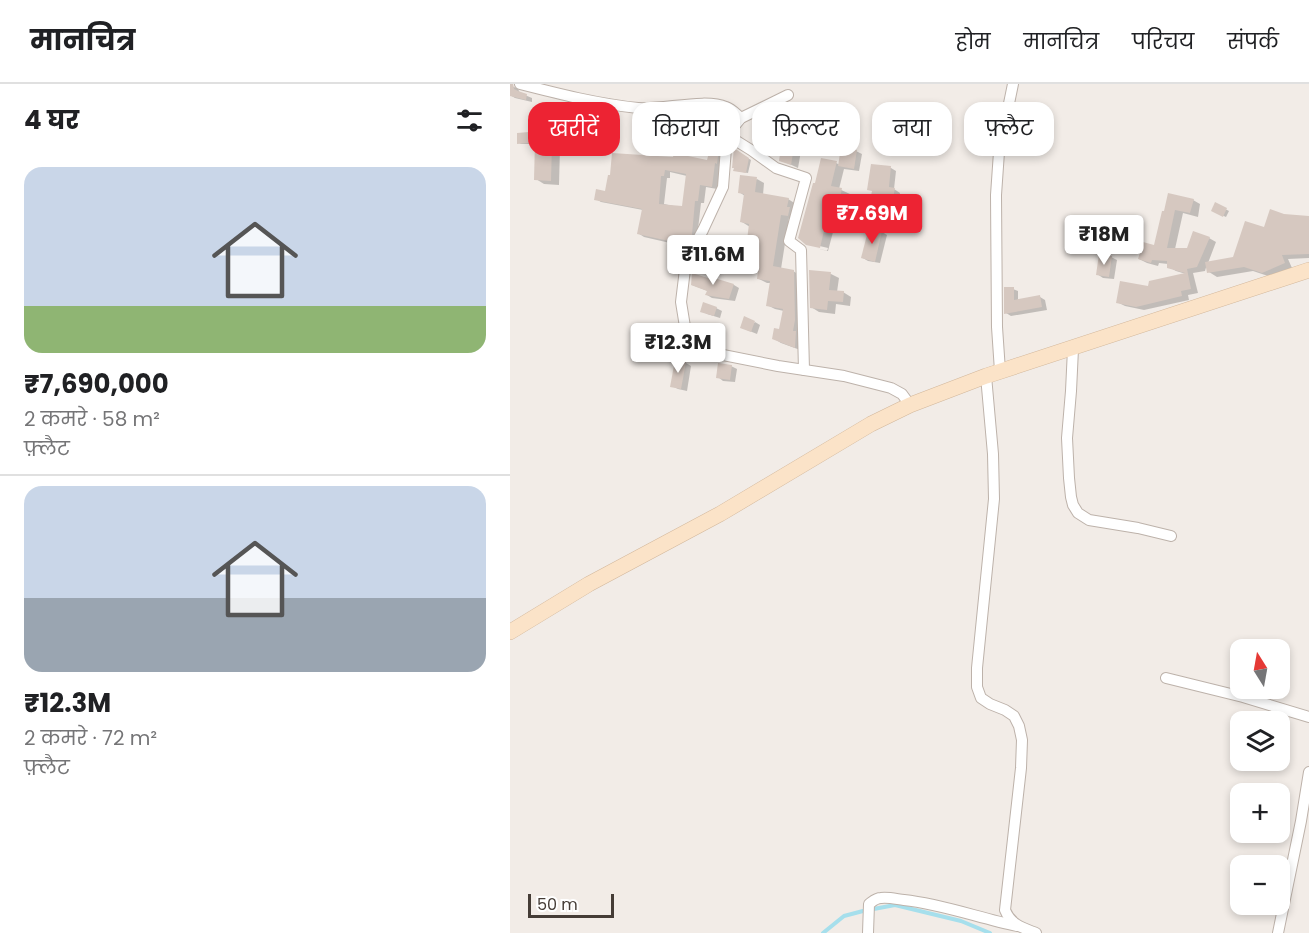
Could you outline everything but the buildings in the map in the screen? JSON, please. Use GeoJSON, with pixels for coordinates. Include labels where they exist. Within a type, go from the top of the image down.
{"type":"FeatureCollection","features":[{"type":"Feature","properties":{"kind":"main road"},"geometry":{"type":"LineString","coordinates":[[510,632],[590,584],[720,514],[871,424],[910,405],[993,374],[1309,270]]}},
{"type":"Feature","properties":{"kind":"street"},"geometry":{"type":"LineString","coordinates":[[520,84],[589,101],[639,108],[710,104],[724,106],[741,118],[789,95]]}},
{"type":"Feature","properties":{"kind":"street"},"geometry":{"type":"LineString","coordinates":[[1013,84],[999,152],[996,195],[997,327],[993,374],[994,499],[977,687],[981,698],[1014,716],[1022,740],[1005,910],[1017,926]]}},
{"type":"Feature","properties":{"kind":"street"},"geometry":{"type":"LineString","coordinates":[[740,143],[776,168],[806,178],[789,241],[801,250],[804,370]]}},
{"type":"Feature","properties":{"kind":"street"},"geometry":{"type":"LineString","coordinates":[[725,156],[723,187],[686,261],[681,302],[690,343],[698,350],[844,376],[891,388],[902,394],[910,405]]}},
{"type":"Feature","properties":{"kind":"street"},"geometry":{"type":"LineString","coordinates":[[1073,348],[1067,438],[1073,505],[1078,513],[1089,520],[1171,536]]}},
{"type":"Feature","properties":{"kind":"street"},"geometry":{"type":"LineString","coordinates":[[1166,678],[1243,697],[1309,717]]}},
{"type":"Feature","properties":{"kind":"street"},"geometry":{"type":"LineString","coordinates":[[1278,933],[1309,772]]}},
{"type":"Feature","properties":{"kind":"street"},"geometry":{"type":"LineString","coordinates":[[868,933],[869,909],[873,900],[888,897],[946,908],[1036,933]]}},
{"type":"Feature","properties":{"kind":"waterway"},"geometry":{"type":"LineString","coordinates":[[823,933],[844,916],[895,905],[961,921],[990,933]]}}]}
